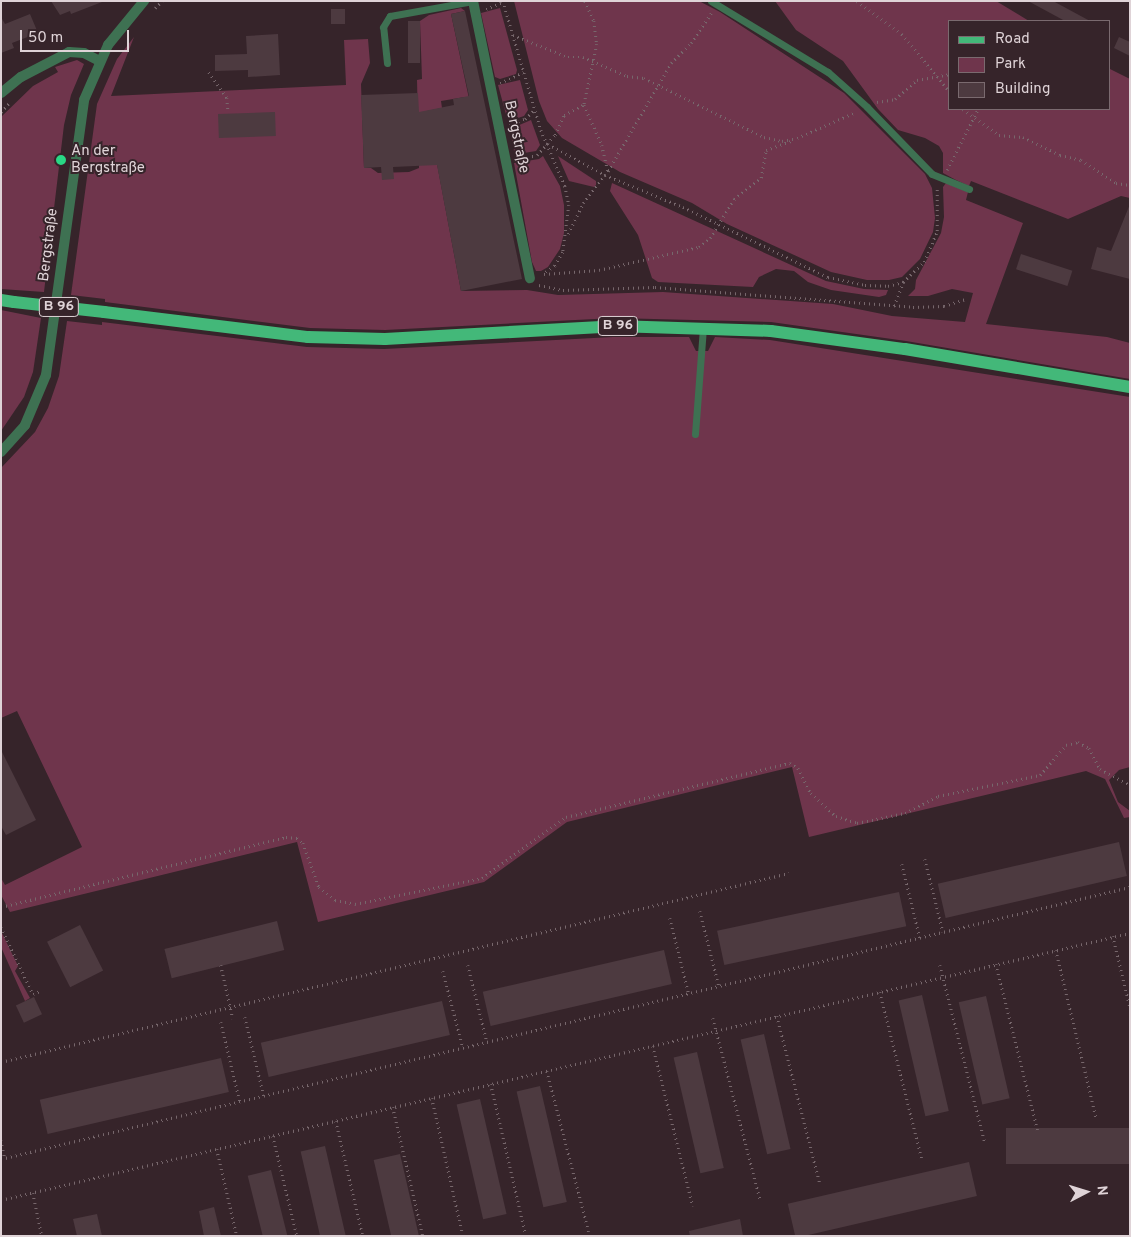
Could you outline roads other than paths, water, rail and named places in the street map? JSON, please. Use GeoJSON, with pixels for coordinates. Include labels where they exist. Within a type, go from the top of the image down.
{"type":"FeatureCollection","features":[{"type":"Feature","properties":{"kind":"main road","name":"B 96"},"geometry":{"type":"LineString","coordinates":[[1,300],[308,337],[385,339],[615,326],[702,327],[826,337],[1130,387]]}},
{"type":"Feature","properties":{"kind":"street","name":"Bergstraße"},"geometry":{"type":"LineString","coordinates":[[1,452],[25,425],[46,375],[78,127],[84,100],[100,61],[118,30],[144,1]]}},
{"type":"Feature","properties":{"kind":"street","name":"Bergstraße"},"geometry":{"type":"LineString","coordinates":[[473,4],[530,278]]}},
{"type":"Feature","properties":{"kind":"street"},"geometry":{"type":"LineString","coordinates":[[1,93],[21,77],[68,52],[84,53],[100,61]]}},
{"type":"Feature","properties":{"kind":"lane"},"geometry":{"type":"LineString","coordinates":[[714,3],[828,72],[867,107],[932,174],[969,188]]}},
{"type":"Feature","properties":{"kind":"lane"},"geometry":{"type":"LineString","coordinates":[[387,63],[384,27],[390,16],[473,4]]}},
{"type":"Feature","properties":{"kind":"lane"},"geometry":{"type":"LineString","coordinates":[[695,434],[702,327]]}},
{"type":"Feature","properties":{"kind":"place","name":"An der Bergstraße"},"geometry":{"type":"Point","coordinates":[61,160]}}]}
